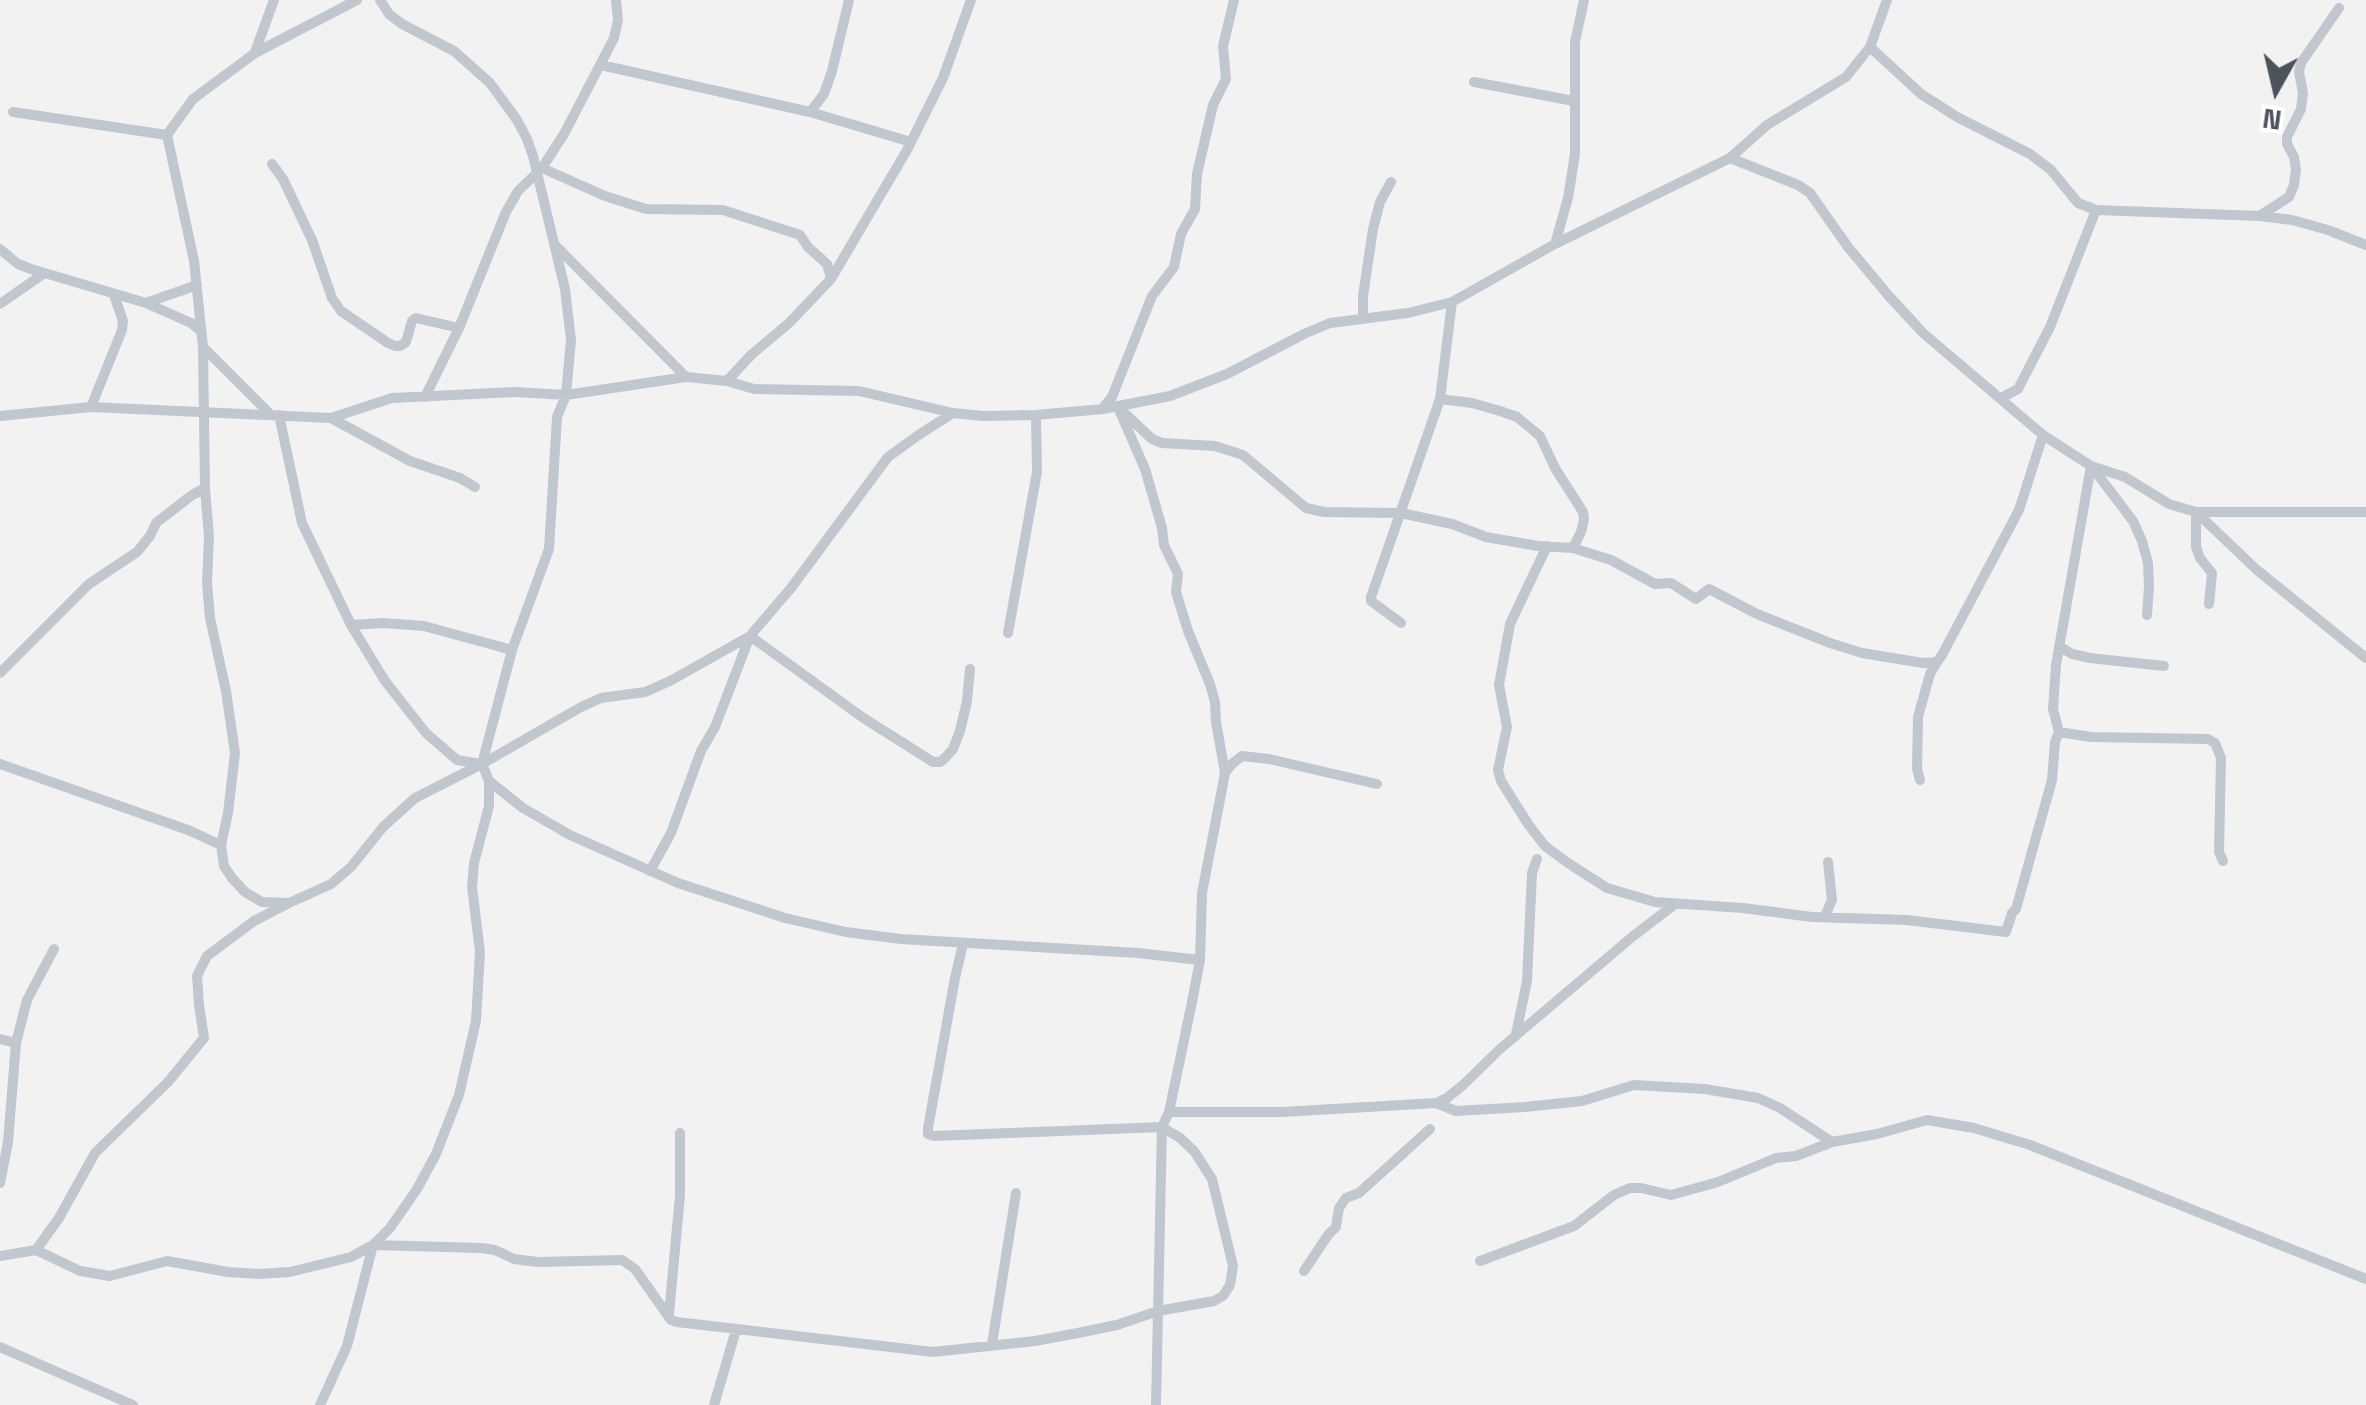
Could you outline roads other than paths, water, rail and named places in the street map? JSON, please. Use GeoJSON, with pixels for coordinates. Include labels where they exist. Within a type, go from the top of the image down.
{"type":"FeatureCollection","features":[{"type":"Feature","properties":{"kind":"street"},"geometry":{"type":"LineString","coordinates":[[254,53],[274,0]]}},
{"type":"Feature","properties":{"kind":"street"},"geometry":{"type":"LineString","coordinates":[[167,135],[193,99],[254,53],[357,0]]}},
{"type":"Feature","properties":{"kind":"street"},"geometry":{"type":"LineString","coordinates":[[0,1256],[36,1250],[80,1271],[110,1276],[167,1261],[228,1272],[290,1272],[350,1256],[373,1245],[390,1228],[417,1189],[436,1154],[459,1095],[476,1021],[480,952],[472,887],[489,806],[489,781],[482,764],[512,650],[549,549],[557,417],[566,395],[571,340],[565,289],[539,171],[517,120],[490,83],[454,52],[402,24],[380,0]]}},
{"type":"Feature","properties":{"kind":"street"},"geometry":{"type":"LineString","coordinates":[[425,397],[459,328],[506,212],[518,191],[539,171],[614,38],[618,20],[616,0]]}},
{"type":"Feature","properties":{"kind":"street"},"geometry":{"type":"LineString","coordinates":[[810,112],[824,94],[849,0]]}},
{"type":"Feature","properties":{"kind":"street"},"geometry":{"type":"LineString","coordinates":[[727,380],[831,279],[911,142],[943,78],[971,0]]}},
{"type":"Feature","properties":{"kind":"street"},"geometry":{"type":"LineString","coordinates":[[1102,409],[1112,397],[1152,296],[1174,268],[1181,234],[1195,209],[1197,174],[1213,106],[1226,79],[1222,46],[1234,0]]}},
{"type":"Feature","properties":{"kind":"street"},"geometry":{"type":"LineString","coordinates":[[1555,244],[1575,154],[1575,42],[1584,0]]}},
{"type":"Feature","properties":{"kind":"street"},"geometry":{"type":"LineString","coordinates":[[0,416],[91,408],[330,418],[392,398],[515,392],[566,395],[686,377],[727,380],[754,389],[859,391],[953,414],[983,416],[1102,409],[1170,396],[1228,374],[1330,323],[1408,313],[1452,302],[1555,244],[1730,158],[1767,125],[1846,77],[1870,47],[1887,0]]}},
{"type":"Feature","properties":{"kind":"street"},"geometry":{"type":"LineString","coordinates":[[2260,216],[2289,197],[2294,184],[2296,168],[2287,144],[2303,93],[2301,63],[2339,8]]}},
{"type":"Feature","properties":{"kind":"street"},"geometry":{"type":"LineString","coordinates":[[1870,47],[1921,94],[1956,117],[2030,154],[2051,170],[2078,203],[2096,210],[2292,220],[2366,245]]}},
{"type":"Feature","properties":{"kind":"street"},"geometry":{"type":"LineString","coordinates":[[600,65],[810,112],[911,142]]}},
{"type":"Feature","properties":{"kind":"street"},"geometry":{"type":"LineString","coordinates":[[1474,82],[1574,101]]}},
{"type":"Feature","properties":{"kind":"street"},"geometry":{"type":"LineString","coordinates":[[13,112],[167,135]]}},
{"type":"Feature","properties":{"kind":"street"},"geometry":{"type":"LineString","coordinates":[[167,135],[194,262],[203,347],[207,583],[235,752],[221,845],[224,866],[246,892],[262,902],[289,903]]}},
{"type":"Feature","properties":{"kind":"street"},"geometry":{"type":"LineString","coordinates":[[1730,158],[1810,193],[1848,247],[1924,333],[2043,435],[2091,466],[2126,477],[2169,504],[2196,512],[2366,512]]}},
{"type":"Feature","properties":{"kind":"street"},"geometry":{"type":"LineString","coordinates":[[272,164],[312,240],[332,298],[341,311],[395,346],[406,342],[416,318],[459,328]]}},
{"type":"Feature","properties":{"kind":"street"},"geometry":{"type":"LineString","coordinates":[[539,171],[646,209],[723,210],[800,235],[827,264],[831,279]]}},
{"type":"Feature","properties":{"kind":"street"},"geometry":{"type":"LineString","coordinates":[[1362,318],[1373,229],[1380,202],[1391,182]]}},
{"type":"Feature","properties":{"kind":"street"},"geometry":{"type":"LineString","coordinates":[[2002,398],[2018,389],[2050,328],[2096,210]]}},
{"type":"Feature","properties":{"kind":"street"},"geometry":{"type":"LineString","coordinates":[[553,243],[686,377]]}},
{"type":"Feature","properties":{"kind":"street"},"geometry":{"type":"LineString","coordinates":[[0,249],[18,264],[146,303],[201,331]]}},
{"type":"Feature","properties":{"kind":"street"},"geometry":{"type":"LineString","coordinates":[[0,304],[43,274]]}},
{"type":"Feature","properties":{"kind":"street"},"geometry":{"type":"LineString","coordinates":[[146,303],[196,285]]}},
{"type":"Feature","properties":{"kind":"street"},"geometry":{"type":"LineString","coordinates":[[91,408],[122,330],[114,295]]}},
{"type":"Feature","properties":{"kind":"street"},"geometry":{"type":"LineString","coordinates":[[1401,622],[1371,601],[1371,596],[1440,399],[1452,302]]}},
{"type":"Feature","properties":{"kind":"street"},"geometry":{"type":"LineString","coordinates":[[203,347],[275,415],[302,523],[351,625],[385,682],[426,733],[457,760],[482,764]]}},
{"type":"Feature","properties":{"kind":"street"},"geometry":{"type":"LineString","coordinates":[[1440,399],[1500,410],[1517,417],[1540,436],[1583,512],[1581,532],[1573,548]]}},
{"type":"Feature","properties":{"kind":"street"},"geometry":{"type":"LineString","coordinates":[[1117,406],[1152,439],[1162,443],[1215,446],[1244,455],[1306,508],[1324,512],[1401,513],[1452,524],[1486,537],[1573,548],[1611,560],[1654,584],[1671,583],[1696,598],[1708,589],[1758,614],[1862,654],[1924,664],[1937,662]]}},
{"type":"Feature","properties":{"kind":"street"},"geometry":{"type":"LineString","coordinates":[[1117,406],[1145,469],[1164,545],[1178,574],[1176,592],[1215,702],[1225,773],[1202,893],[1200,960],[1169,1112],[1162,1127],[1156,1405]]}},
{"type":"Feature","properties":{"kind":"street"},"geometry":{"type":"LineString","coordinates":[[650,871],[671,833],[750,636],[791,588],[888,457],[953,414]]}},
{"type":"Feature","properties":{"kind":"street"},"geometry":{"type":"LineString","coordinates":[[1008,632],[1036,472],[1036,415]]}},
{"type":"Feature","properties":{"kind":"street"},"geometry":{"type":"LineString","coordinates":[[330,418],[410,461],[460,478],[476,488]]}},
{"type":"Feature","properties":{"kind":"street"},"geometry":{"type":"LineString","coordinates":[[1920,780],[1918,717],[1930,674],[2019,510],[2043,435]]}},
{"type":"Feature","properties":{"kind":"street"},"geometry":{"type":"LineString","coordinates":[[2091,466],[2133,521],[2142,541],[2150,586],[2146,615]]}},
{"type":"Feature","properties":{"kind":"street"},"geometry":{"type":"LineString","coordinates":[[1547,546],[1510,624],[1499,684],[1507,727],[1498,770],[1501,781],[1545,846],[1607,888],[1655,902],[1812,917],[1907,920],[2006,932],[2052,780],[2059,732],[2053,710],[2059,646],[2091,466]]}},
{"type":"Feature","properties":{"kind":"street"},"geometry":{"type":"LineString","coordinates":[[0,672],[89,584],[138,552],[156,522],[205,488]]}},
{"type":"Feature","properties":{"kind":"street"},"geometry":{"type":"LineString","coordinates":[[2196,512],[2196,547],[2212,573],[2209,604]]}},
{"type":"Feature","properties":{"kind":"street"},"geometry":{"type":"LineString","coordinates":[[2196,512],[2257,570],[2366,658]]}},
{"type":"Feature","properties":{"kind":"street"},"geometry":{"type":"LineString","coordinates":[[351,625],[424,626],[512,650]]}},
{"type":"Feature","properties":{"kind":"street"},"geometry":{"type":"LineString","coordinates":[[750,636],[862,717],[933,762],[940,762],[953,749],[967,701],[970,669]]}},
{"type":"Feature","properties":{"kind":"street"},"geometry":{"type":"LineString","coordinates":[[36,1250],[60,1218],[95,1153],[168,1082],[204,1038],[197,976],[207,956],[254,921],[341,876],[414,798],[581,707],[601,698],[644,692],[750,636]]}},
{"type":"Feature","properties":{"kind":"street"},"geometry":{"type":"LineString","coordinates":[[2059,646],[2090,658],[2164,666]]}},
{"type":"Feature","properties":{"kind":"street"},"geometry":{"type":"LineString","coordinates":[[2059,732],[2091,738],[2208,739],[2215,743],[2221,758],[2219,852],[2223,862]]}},
{"type":"Feature","properties":{"kind":"street"},"geometry":{"type":"LineString","coordinates":[[1225,773],[1242,756],[1378,784]]}},
{"type":"Feature","properties":{"kind":"street"},"geometry":{"type":"LineString","coordinates":[[0,764],[221,845]]}},
{"type":"Feature","properties":{"kind":"street"},"geometry":{"type":"LineString","coordinates":[[489,781],[524,808],[570,835],[678,883],[784,918],[846,932],[963,944],[1200,960]]}},
{"type":"Feature","properties":{"kind":"street"},"geometry":{"type":"LineString","coordinates":[[1516,1035],[1528,981],[1532,873],[1537,859]]}},
{"type":"Feature","properties":{"kind":"street"},"geometry":{"type":"LineString","coordinates":[[1825,916],[1832,900],[1828,862]]}},
{"type":"Feature","properties":{"kind":"street"},"geometry":{"type":"LineString","coordinates":[[1436,1103],[1463,1085],[1516,1035],[1676,904]]}},
{"type":"Feature","properties":{"kind":"street"},"geometry":{"type":"LineString","coordinates":[[373,1245],[481,1248],[538,1262],[622,1260],[636,1269],[671,1320],[914,1351],[1035,1341],[1116,1325],[1158,1311],[1214,1302],[1224,1296],[1233,1266],[1212,1179],[1194,1151],[1162,1127],[930,1136],[928,1128],[963,944]]}},
{"type":"Feature","properties":{"kind":"street"},"geometry":{"type":"LineString","coordinates":[[0,1183],[8,1142],[16,1043],[27,1000],[54,950]]}},
{"type":"Feature","properties":{"kind":"street"},"geometry":{"type":"LineString","coordinates":[[0,1039],[16,1043]]}},
{"type":"Feature","properties":{"kind":"street"},"geometry":{"type":"LineString","coordinates":[[1169,1112],[1282,1112],[1436,1103],[1456,1110],[1536,1107],[1582,1101],[1634,1085],[1705,1089],[1758,1098],[1832,1142]]}},
{"type":"Feature","properties":{"kind":"street"},"geometry":{"type":"LineString","coordinates":[[1480,1261],[1574,1226],[1614,1195],[1630,1188],[1671,1195],[1718,1182],[1776,1158],[1927,1120],[1974,1128],[2030,1145],[2366,1279]]}},
{"type":"Feature","properties":{"kind":"street"},"geometry":{"type":"LineString","coordinates":[[1304,1271],[1336,1228],[1339,1208],[1346,1198],[1359,1193],[1430,1129]]}},
{"type":"Feature","properties":{"kind":"street"},"geometry":{"type":"LineString","coordinates":[[669,1315],[680,1195],[680,1133]]}},
{"type":"Feature","properties":{"kind":"street"},"geometry":{"type":"LineString","coordinates":[[992,1344],[1016,1193]]}},
{"type":"Feature","properties":{"kind":"street"},"geometry":{"type":"LineString","coordinates":[[320,1405],[347,1346],[373,1245]]}},
{"type":"Feature","properties":{"kind":"street"},"geometry":{"type":"LineString","coordinates":[[714,1405],[736,1330]]}},
{"type":"Feature","properties":{"kind":"street"},"geometry":{"type":"LineString","coordinates":[[0,1348],[133,1405]]}}]}
